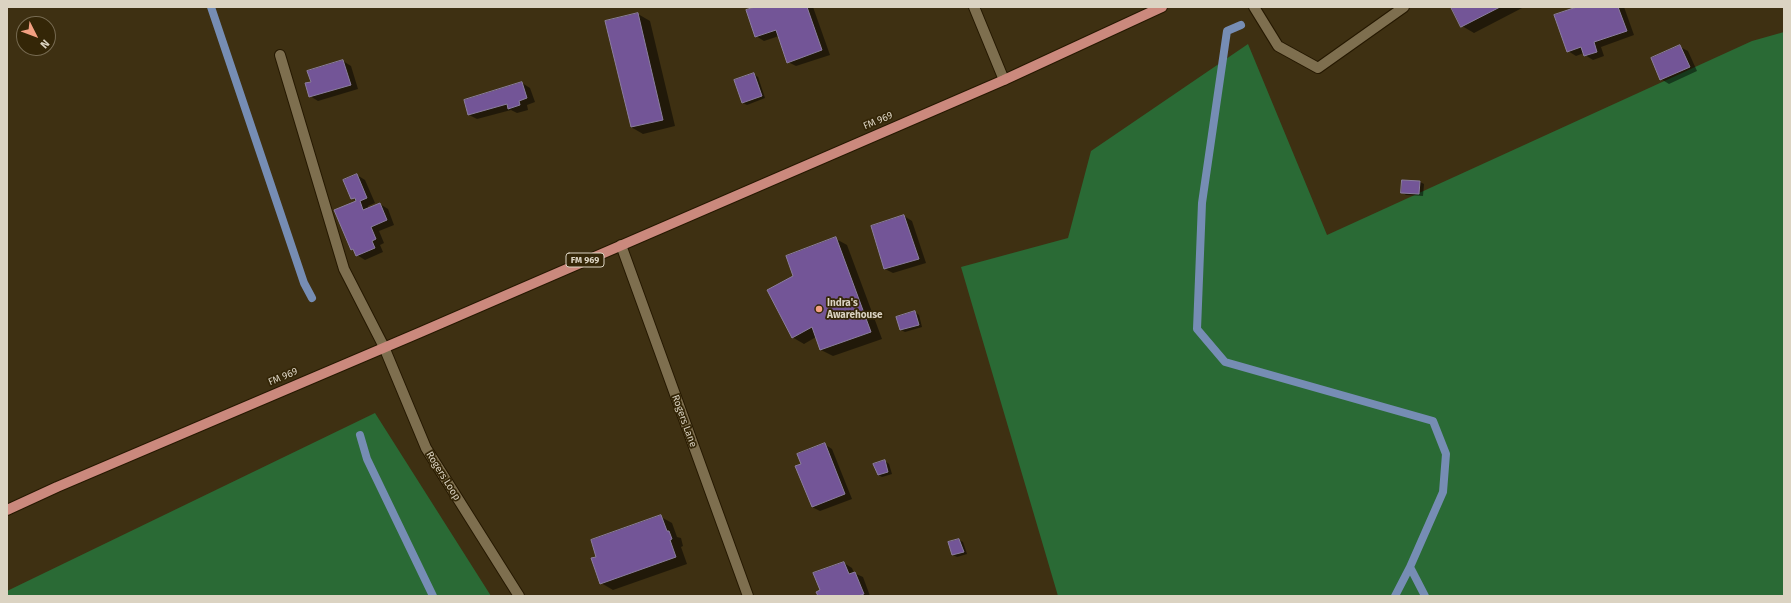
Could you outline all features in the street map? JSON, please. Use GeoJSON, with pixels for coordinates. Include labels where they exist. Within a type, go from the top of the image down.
{"type":"FeatureCollection","features":[{"type":"Feature","properties":{"kind":"main road","name":"FM 969"},"geometry":{"type":"LineString","coordinates":[[7,510],[57,487],[1004,80],[1162,7]]}},
{"type":"Feature","properties":{"kind":"street"},"geometry":{"type":"LineString","coordinates":[[974,7],[1004,80]]}},
{"type":"Feature","properties":{"kind":"street"},"geometry":{"type":"LineString","coordinates":[[1254,7],[1278,46],[1318,68],[1404,7]]}},
{"type":"Feature","properties":{"kind":"street","name":"Rogers Loop"},"geometry":{"type":"LineString","coordinates":[[280,55],[344,269],[384,347],[426,448],[518,596]]}},
{"type":"Feature","properties":{"kind":"street","name":"Rogers Lane"},"geometry":{"type":"LineString","coordinates":[[621,245],[748,596]]}},
{"type":"Feature","properties":{"kind":"green space"},"geometry":{"type":"Polygon","coordinates":[[[1784,32],[1784,596],[1058,596],[961,267],[1068,238],[1091,151],[1248,44],[1327,235],[1752,41],[1784,32]]]}},
{"type":"Feature","properties":{"kind":"green space"},"geometry":{"type":"Polygon","coordinates":[[[375,413],[491,596],[7,596],[7,591],[375,413]]]}},
{"type":"Feature","properties":{"kind":"building"},"geometry":{"type":"Polygon","coordinates":[[[755,7],[807,7],[822,50],[787,63],[776,30],[755,37],[746,10],[755,7]]]}},
{"type":"Feature","properties":{"kind":"building"},"geometry":{"type":"Polygon","coordinates":[[[1451,7],[1500,7],[1461,27],[1451,7]]]}},
{"type":"Feature","properties":{"kind":"building"},"geometry":{"type":"Polygon","coordinates":[[[1577,7],[1618,7],[1627,31],[1594,42],[1597,52],[1584,56],[1581,47],[1567,52],[1554,15],[1577,7]]]}},
{"type":"Feature","properties":{"kind":"building"},"geometry":{"type":"Polygon","coordinates":[[[638,13],[663,120],[631,127],[605,21],[638,13]]]}},
{"type":"Feature","properties":{"kind":"building"},"geometry":{"type":"Polygon","coordinates":[[[1680,45],[1690,67],[1660,80],[1651,58],[1680,45]]]}},
{"type":"Feature","properties":{"kind":"building"},"geometry":{"type":"Polygon","coordinates":[[[343,60],[351,85],[309,97],[305,83],[311,82],[307,71],[343,60]]]}},
{"type":"Feature","properties":{"kind":"building"},"geometry":{"type":"Polygon","coordinates":[[[754,73],[762,96],[742,103],[734,80],[754,73]]]}},
{"type":"Feature","properties":{"kind":"building"},"geometry":{"type":"Polygon","coordinates":[[[522,82],[527,98],[519,101],[520,105],[508,109],[507,104],[468,115],[464,100],[522,82]]]}},
{"type":"Feature","properties":{"kind":"building"},"geometry":{"type":"Polygon","coordinates":[[[357,174],[367,198],[360,201],[363,210],[380,203],[387,220],[371,227],[376,239],[372,241],[375,248],[356,256],[353,249],[351,250],[334,210],[356,201],[355,198],[351,199],[343,180],[357,174]]]}},
{"type":"Feature","properties":{"kind":"building"},"geometry":{"type":"Polygon","coordinates":[[[1402,180],[1420,181],[1419,194],[1401,193],[1402,180]]]}},
{"type":"Feature","properties":{"kind":"building"},"geometry":{"type":"Polygon","coordinates":[[[904,215],[919,259],[884,269],[871,226],[904,215]]]}},
{"type":"Feature","properties":{"kind":"building","name":"Indra's Awarehouse"},"geometry":{"type":"Polygon","coordinates":[[[836,237],[871,332],[820,350],[812,327],[792,338],[767,290],[793,276],[786,256],[836,237]]]}},
{"type":"Feature","properties":{"kind":"building"},"geometry":{"type":"Polygon","coordinates":[[[915,311],[919,325],[900,330],[896,317],[915,311]]]}},
{"type":"Feature","properties":{"kind":"building"},"geometry":{"type":"Polygon","coordinates":[[[825,443],[845,494],[812,507],[795,466],[801,464],[797,454],[825,443]]]}},
{"type":"Feature","properties":{"kind":"building"},"geometry":{"type":"Polygon","coordinates":[[[885,460],[888,472],[878,475],[873,464],[885,460]]]}},
{"type":"Feature","properties":{"kind":"building"},"geometry":{"type":"Polygon","coordinates":[[[661,515],[667,531],[669,531],[672,539],[670,540],[676,557],[600,584],[591,558],[596,557],[591,540],[661,515]]]}},
{"type":"Feature","properties":{"kind":"building"},"geometry":{"type":"Polygon","coordinates":[[[959,539],[964,552],[952,555],[948,542],[959,539]]]}},
{"type":"Feature","properties":{"kind":"building"},"geometry":{"type":"Polygon","coordinates":[[[844,562],[849,574],[855,572],[864,594],[858,596],[818,596],[816,592],[820,590],[813,573],[844,562]]]}},
{"type":"Feature","properties":{"kind":"waterway"},"geometry":{"type":"LineString","coordinates":[[211,7],[304,283],[312,298]]}},
{"type":"Feature","properties":{"kind":"waterway"},"geometry":{"type":"LineString","coordinates":[[1241,25],[1227,31],[1202,203],[1197,329],[1225,362],[1433,421],[1446,454],[1443,492],[1410,567],[1425,596]]}},
{"type":"Feature","properties":{"kind":"waterway"},"geometry":{"type":"LineString","coordinates":[[360,435],[367,459],[433,596]]}},
{"type":"Feature","properties":{"kind":"waterway"},"geometry":{"type":"LineString","coordinates":[[1395,596],[1410,567]]}},
{"type":"Feature","properties":{"kind":"place","name":"Indra's Awarehouse"},"geometry":{"type":"Point","coordinates":[819,309]}}]}
